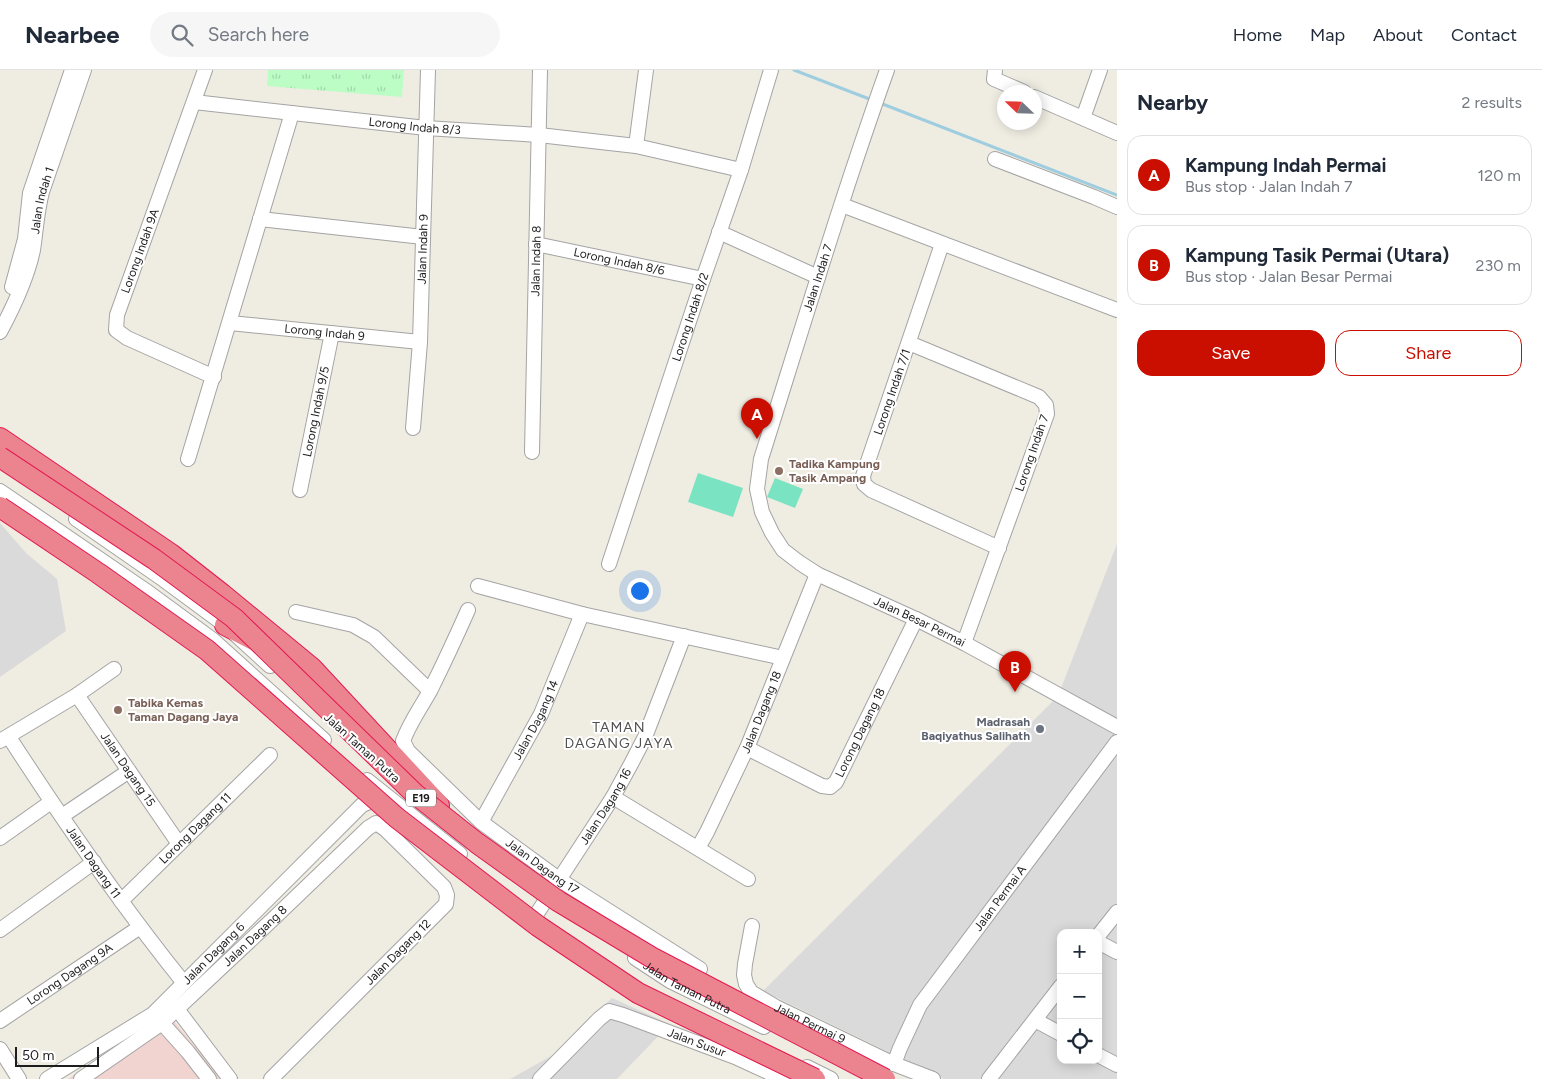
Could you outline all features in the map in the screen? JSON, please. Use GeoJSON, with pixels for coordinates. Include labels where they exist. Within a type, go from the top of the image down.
{"type":"FeatureCollection","features":[{"type":"Feature","properties":{"kind":"highway"},"geometry":{"type":"LineString","coordinates":[[0,438],[170,554],[312,668],[476,844]]}},
{"type":"Feature","properties":{"kind":"highway","name":"E19"},"geometry":{"type":"LineString","coordinates":[[0,457],[154,559],[234,618],[414,793],[477,843],[558,901],[651,957],[890,1071]]}},
{"type":"Feature","properties":{"kind":"highway","name":"E19"},"geometry":{"type":"LineString","coordinates":[[0,507],[208,650],[398,818],[538,926],[638,993],[815,1079]]}},
{"type":"Feature","properties":{"kind":"highway"},"geometry":{"type":"LineString","coordinates":[[225,625],[265,645],[285,658],[349,708]]}},
{"type":"Feature","properties":{"kind":"street","name":"Jalan Indah 1"},"geometry":{"type":"LineString","coordinates":[[0,313],[10,295],[17,271],[25,238],[30,193],[72,70]]}},
{"type":"Feature","properties":{"kind":"street","name":"Jalan Indah 1"},"geometry":{"type":"LineString","coordinates":[[0,332],[18,297],[27,273],[33,250],[37,212],[42,192],[84,70]]}},
{"type":"Feature","properties":{"kind":"street","name":"Lorong Indah 9A"},"geometry":{"type":"LineString","coordinates":[[205,70],[117,315],[116,330],[127,338],[214,377]]}},
{"type":"Feature","properties":{"kind":"street","name":"Jalan Indah 9"},"geometry":{"type":"LineString","coordinates":[[413,428],[420,342],[428,70]]}},
{"type":"Feature","properties":{"kind":"street","name":"Jalan Indah 8"},"geometry":{"type":"LineString","coordinates":[[532,452],[540,70]]}},
{"type":"Feature","properties":{"kind":"street"},"geometry":{"type":"LineString","coordinates":[[636,146],[646,70]]}},
{"type":"Feature","properties":{"kind":"street","name":"Jalan Indah 7"},"geometry":{"type":"LineString","coordinates":[[757,488],[760,460],[887,70]]}},
{"type":"Feature","properties":{"kind":"street"},"geometry":{"type":"LineString","coordinates":[[995,70],[994,79],[1008,85]]}},
{"type":"Feature","properties":{"kind":"street"},"geometry":{"type":"LineString","coordinates":[[1083,118],[1100,70]]}},
{"type":"Feature","properties":{"kind":"street","name":"Lorong Indah 8/2"},"geometry":{"type":"LineString","coordinates":[[609,564],[741,170],[769,75]]}},
{"type":"Feature","properties":{"kind":"street"},"geometry":{"type":"LineString","coordinates":[[1042,100],[1117,133]]}},
{"type":"Feature","properties":{"kind":"street","name":"Lorong Indah 8/3"},"geometry":{"type":"LineString","coordinates":[[194,102],[426,128],[539,136],[636,146],[741,170]]}},
{"type":"Feature","properties":{"kind":"street"},"geometry":{"type":"LineString","coordinates":[[188,460],[292,113]]}},
{"type":"Feature","properties":{"kind":"street"},"geometry":{"type":"LineString","coordinates":[[995,160],[1117,207]]}},
{"type":"Feature","properties":{"kind":"street"},"geometry":{"type":"LineString","coordinates":[[842,205],[1117,310]]}},
{"type":"Feature","properties":{"kind":"street"},"geometry":{"type":"LineString","coordinates":[[260,220],[423,237]]}},
{"type":"Feature","properties":{"kind":"street"},"geometry":{"type":"LineString","coordinates":[[719,232],[818,278]]}},
{"type":"Feature","properties":{"kind":"street","name":"Lorong Indah 8/6"},"geometry":{"type":"LineString","coordinates":[[536,244],[703,279]]}},
{"type":"Feature","properties":{"kind":"street","name":"Lorong Indah 7/1"},"geometry":{"type":"LineString","coordinates":[[942,244],[863,476],[864,484],[871,490],[999,548]]}},
{"type":"Feature","properties":{"kind":"street","name":"Lorong Indah 9"},"geometry":{"type":"LineString","coordinates":[[230,322],[420,342]]}},
{"type":"Feature","properties":{"kind":"street","name":"Lorong Indah 9/5"},"geometry":{"type":"LineString","coordinates":[[300,490],[332,333]]}},
{"type":"Feature","properties":{"kind":"street","name":"Lorong Indah 7"},"geometry":{"type":"LineString","coordinates":[[909,343],[1039,397],[1046,405],[1048,414],[964,643]]}},
{"type":"Feature","properties":{"kind":"street","name":"Jalan Taman Putra"},"geometry":{"type":"LineString","coordinates":[[0,466],[164,580],[225,625],[413,794],[546,901],[670,981],[870,1079]]}},
{"type":"Feature","properties":{"kind":"street","name":"Jalan Besar Permai"},"geometry":{"type":"LineString","coordinates":[[757,488],[762,512],[772,533],[783,550],[800,563],[818,574],[964,643],[1117,727]]}},
{"type":"Feature","properties":{"kind":"street","name":"Jalan Taman Putra"},"geometry":{"type":"LineString","coordinates":[[0,491],[145,590],[213,640],[367,779],[536,915],[650,989],[831,1079]]}},
{"type":"Feature","properties":{"kind":"street","name":"Jalan Dagang 18"},"geometry":{"type":"LineString","coordinates":[[698,848],[708,832],[746,748],[818,574]]}},
{"type":"Feature","properties":{"kind":"street"},"geometry":{"type":"LineString","coordinates":[[478,586],[582,614],[783,658]]}},
{"type":"Feature","properties":{"kind":"street"},"geometry":{"type":"LineString","coordinates":[[296,612],[353,625],[374,637],[430,691],[468,610]]}},
{"type":"Feature","properties":{"kind":"street","name":"Jalan Dagang 14"},"geometry":{"type":"LineString","coordinates":[[481,822],[541,714],[582,614]]}},
{"type":"Feature","properties":{"kind":"street","name":"Lorong Dagang 18"},"geometry":{"type":"LineString","coordinates":[[746,748],[822,786],[830,787],[836,782],[916,619]]}},
{"type":"Feature","properties":{"kind":"street","name":"Jalan Dagang 16"},"geometry":{"type":"LineString","coordinates":[[536,915],[613,797],[645,737],[684,636]]}},
{"type":"Feature","properties":{"kind":"street"},"geometry":{"type":"LineString","coordinates":[[4,739],[77,695],[114,669]]}},
{"type":"Feature","properties":{"kind":"street","name":"Jalan Dagang 17"},"geometry":{"type":"LineString","coordinates":[[430,691],[403,741],[408,751],[481,822],[560,880],[700,969]]}},
{"type":"Feature","properties":{"kind":"street","name":"Jalan Dagang 15"},"geometry":{"type":"LineString","coordinates":[[77,695],[179,844]]}},
{"type":"Feature","properties":{"kind":"street","name":"Jalan Dagang 11"},"geometry":{"type":"LineString","coordinates":[[4,739],[62,816],[140,927],[184,984]]}},
{"type":"Feature","properties":{"kind":"street","name":"Jalan Permai A"},"geometry":{"type":"LineString","coordinates":[[890,1071],[920,1005],[1117,742]]}},
{"type":"Feature","properties":{"kind":"street","name":"Lorong Dagang 11"},"geometry":{"type":"LineString","coordinates":[[121,901],[270,755]]}},
{"type":"Feature","properties":{"kind":"street"},"geometry":{"type":"LineString","coordinates":[[62,816],[129,770]]}},
{"type":"Feature","properties":{"kind":"street"},"geometry":{"type":"LineString","coordinates":[[362,805],[367,779]]}},
{"type":"Feature","properties":{"kind":"street"},"geometry":{"type":"LineString","coordinates":[[613,797],[748,879]]}},
{"type":"Feature","properties":{"kind":"street"},"geometry":{"type":"LineString","coordinates":[[362,805],[377,799],[392,799]]}},
{"type":"Feature","properties":{"kind":"street"},"geometry":{"type":"LineString","coordinates":[[0,838],[51,802]]}},
{"type":"Feature","properties":{"kind":"street","name":"Jalan Dagang 6"},"geometry":{"type":"LineString","coordinates":[[47,1079],[65,1075],[153,1014],[362,805]]}},
{"type":"Feature","properties":{"kind":"street","name":"Jalan Dagang 8"},"geometry":{"type":"LineString","coordinates":[[81,1079],[162,1023],[177,1010],[274,920],[368,828],[376,823]]}},
{"type":"Feature","properties":{"kind":"street","name":"Jalan Dagang 12"},"geometry":{"type":"LineString","coordinates":[[271,1079],[446,904],[447,895],[444,887],[385,829],[376,823]]}},
{"type":"Feature","properties":{"kind":"street"},"geometry":{"type":"LineString","coordinates":[[0,930],[94,862]]}},
{"type":"Feature","properties":{"kind":"street"},"geometry":{"type":"LineString","coordinates":[[1102,931],[1117,912]]}},
{"type":"Feature","properties":{"kind":"street","name":"Jalan Permai 9"},"geometry":{"type":"LineString","coordinates":[[752,926],[744,975],[746,984],[751,992],[890,1071],[933,1079]]}},
{"type":"Feature","properties":{"kind":"street","name":"Lorong Dagang 9A"},"geometry":{"type":"LineString","coordinates":[[0,1021],[140,927]]}},
{"type":"Feature","properties":{"kind":"street"},"geometry":{"type":"LineString","coordinates":[[1102,944],[1117,952]]}},
{"type":"Feature","properties":{"kind":"street"},"geometry":{"type":"LineString","coordinates":[[989,1079],[1057,991]]}},
{"type":"Feature","properties":{"kind":"street"},"geometry":{"type":"LineString","coordinates":[[177,1010],[230,1079]]}},
{"type":"Feature","properties":{"kind":"street","name":"Jalan Susur"},"geometry":{"type":"LineString","coordinates":[[540,1079],[609,1011],[735,1057],[778,1078]]}},
{"type":"Feature","properties":{"kind":"street"},"geometry":{"type":"LineString","coordinates":[[1035,1020],[1057,1032]]}},
{"type":"Feature","properties":{"kind":"street"},"geometry":{"type":"LineString","coordinates":[[162,1023],[209,1079]]}},
{"type":"Feature","properties":{"kind":"street"},"geometry":{"type":"LineString","coordinates":[[0,1049],[19,1079]]}},
{"type":"Feature","properties":{"kind":"street"},"geometry":{"type":"LineString","coordinates":[[1102,1057],[1117,1065]]}},
{"type":"Feature","properties":{"kind":"shaded area"},"geometry":{"type":"Polygon","coordinates":[[[0,523],[26,553],[57,579],[66,631],[0,677],[0,523]]]}},
{"type":"Feature","properties":{"kind":"shaded area"},"geometry":{"type":"Polygon","coordinates":[[[1117,544],[1117,1079],[944,1079],[763,991],[1058,696],[1117,544]]]}},
{"type":"Feature","properties":{"kind":"shaded area"},"geometry":{"type":"Polygon","coordinates":[[[612,998],[670,1024],[617,1079],[510,1079],[553,1055],[612,998]]]}},
{"type":"Feature","properties":{"kind":"shaded area"},"geometry":{"type":"Polygon","coordinates":[[[167,1013],[222,1079],[68,1079],[81,1070],[167,1013]]]}},
{"type":"Feature","properties":{"kind":"green space"},"geometry":{"type":"Polygon","coordinates":[[[268,70],[404,70],[402,97],[267,86],[268,70]]]}},
{"type":"Feature","properties":{"kind":"green space"},"geometry":{"type":"Polygon","coordinates":[[[698,473],[743,488],[733,517],[688,502],[698,473]]]}},
{"type":"Feature","properties":{"kind":"green space"},"geometry":{"type":"Polygon","coordinates":[[[775,478],[803,489],[795,508],[767,497],[775,478]]]}},
{"type":"Feature","properties":{"kind":"waterway"},"geometry":{"type":"LineString","coordinates":[[794,70],[872,100]]}},
{"type":"Feature","properties":{"kind":"waterway"},"geometry":{"type":"LineString","coordinates":[[880,103],[1117,195]]}},
{"type":"Feature","properties":{"kind":"place","name":"Kampung Indah Permai"},"geometry":{"type":"Point","coordinates":[757,439]}},
{"type":"Feature","properties":{"kind":"place","name":"Tadika Kampung Tasik Ampang"},"geometry":{"type":"Point","coordinates":[779,471]}},
{"type":"Feature","properties":{"kind":"place","name":"Kampung Tasik Permai (Utara)"},"geometry":{"type":"Point","coordinates":[1015,692]}},
{"type":"Feature","properties":{"kind":"place","name":"Tabika Kemas Taman Dagang Jaya"},"geometry":{"type":"Point","coordinates":[118,710]}},
{"type":"Feature","properties":{"kind":"place","name":"Madrasah Baqiyathus Salihath"},"geometry":{"type":"Point","coordinates":[1040,729]}},
{"type":"Feature","properties":{"kind":"district","name":"TAMAN DAGANG JAYA"},"geometry":{"type":"Point","coordinates":[619,736]}}]}
